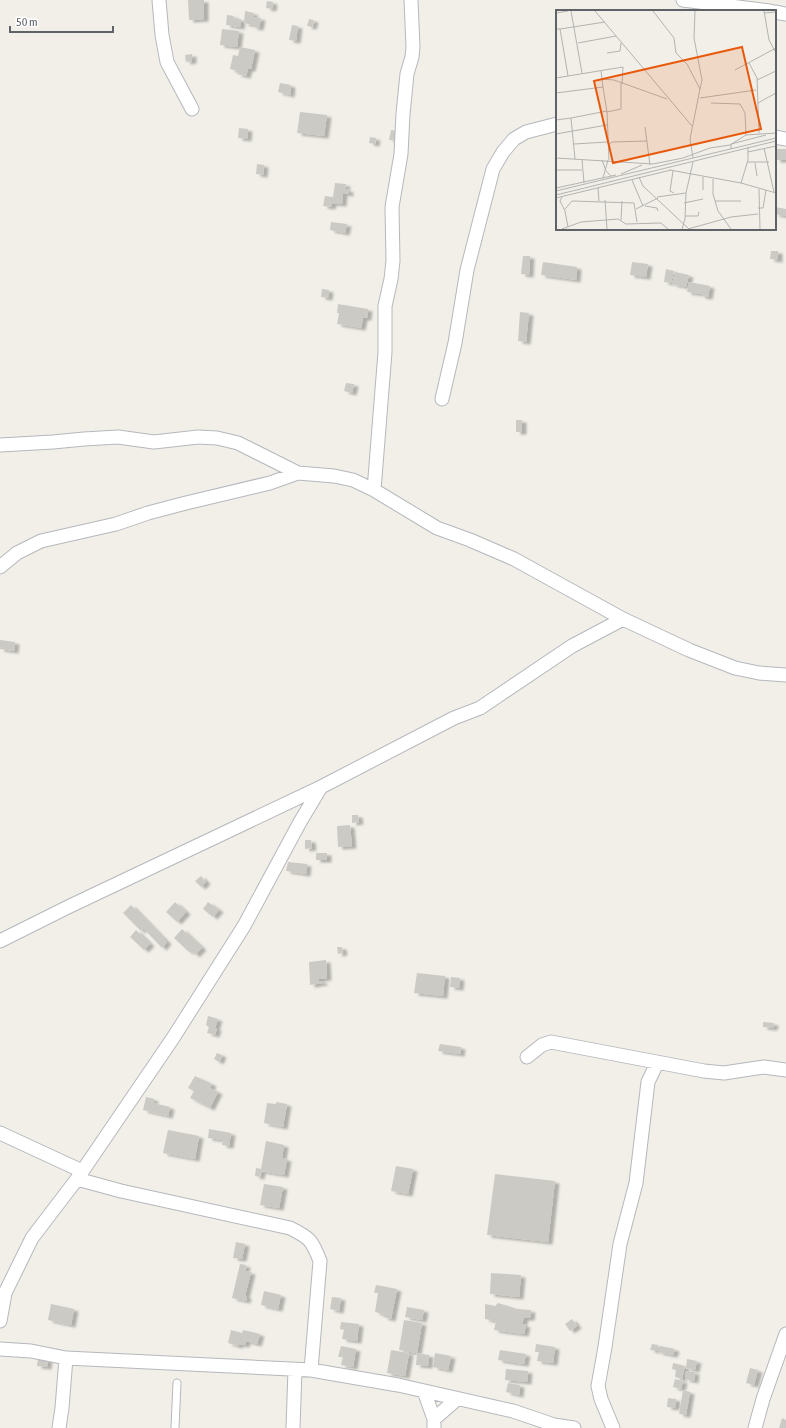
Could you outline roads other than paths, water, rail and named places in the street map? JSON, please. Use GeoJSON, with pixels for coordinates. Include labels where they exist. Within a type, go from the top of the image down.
{"type":"FeatureCollection","features":[{"type":"Feature","properties":{"kind":"street"},"geometry":{"type":"LineString","coordinates":[[159,0],[162,35],[168,62],[192,109]]}},
{"type":"Feature","properties":{"kind":"street"},"geometry":{"type":"LineString","coordinates":[[374,490],[385,352],[385,306],[393,261],[392,207],[401,154],[407,74],[413,47],[411,0]]}},
{"type":"Feature","properties":{"kind":"street"},"geometry":{"type":"LineString","coordinates":[[683,0],[762,10]]}},
{"type":"Feature","properties":{"kind":"street"},"geometry":{"type":"LineString","coordinates":[[776,12],[786,14]]}},
{"type":"Feature","properties":{"kind":"street"},"geometry":{"type":"LineString","coordinates":[[442,399],[455,343],[467,270],[493,169],[502,152],[514,139],[526,132],[556,124]]}},
{"type":"Feature","properties":{"kind":"street"},"geometry":{"type":"LineString","coordinates":[[776,137],[786,138]]}},
{"type":"Feature","properties":{"kind":"street"},"geometry":{"type":"LineString","coordinates":[[0,445],[118,437],[154,442],[198,437],[217,438],[238,443],[298,473],[334,476],[353,480],[374,490],[437,528],[514,559],[623,619],[689,650],[735,668],[759,673],[786,675]]}},
{"type":"Feature","properties":{"kind":"street"},"geometry":{"type":"LineString","coordinates":[[0,567],[17,553],[41,541],[116,524],[148,513],[270,483],[298,473]]}},
{"type":"Feature","properties":{"kind":"street"},"geometry":{"type":"LineString","coordinates":[[0,941],[321,787],[454,718],[480,708],[572,646],[623,619]]}},
{"type":"Feature","properties":{"kind":"street"},"geometry":{"type":"LineString","coordinates":[[0,1322],[5,1293],[32,1238],[80,1175],[173,1038],[244,926],[300,822],[321,787]]}},
{"type":"Feature","properties":{"kind":"street"},"geometry":{"type":"LineString","coordinates":[[527,1057],[542,1045],[551,1042],[724,1074],[764,1067],[786,1070]]}},
{"type":"Feature","properties":{"kind":"street"},"geometry":{"type":"LineString","coordinates":[[613,1428],[601,1400],[598,1386],[620,1244],[636,1183],[648,1082],[658,1063]]}},
{"type":"Feature","properties":{"kind":"street"},"geometry":{"type":"LineString","coordinates":[[0,1132],[80,1175],[121,1191],[290,1228],[306,1236],[314,1246],[320,1261],[311,1370]]}},
{"type":"Feature","properties":{"kind":"street"},"geometry":{"type":"LineString","coordinates":[[755,1428],[763,1399],[786,1334]]}},
{"type":"Feature","properties":{"kind":"street"},"geometry":{"type":"LineString","coordinates":[[0,1348],[31,1351],[66,1358],[311,1370],[398,1385],[513,1411],[554,1425],[574,1428]]}},
{"type":"Feature","properties":{"kind":"street"},"geometry":{"type":"LineString","coordinates":[[59,1428],[66,1358]]}},
{"type":"Feature","properties":{"kind":"street"},"geometry":{"type":"LineString","coordinates":[[293,1428],[295,1370]]}},
{"type":"Feature","properties":{"kind":"street"},"geometry":{"type":"LineString","coordinates":[[424,1391],[434,1423],[457,1399]]}},
{"type":"Feature","properties":{"kind":"lane"},"geometry":{"type":"LineString","coordinates":[[175,1428],[177,1383]]}}]}
